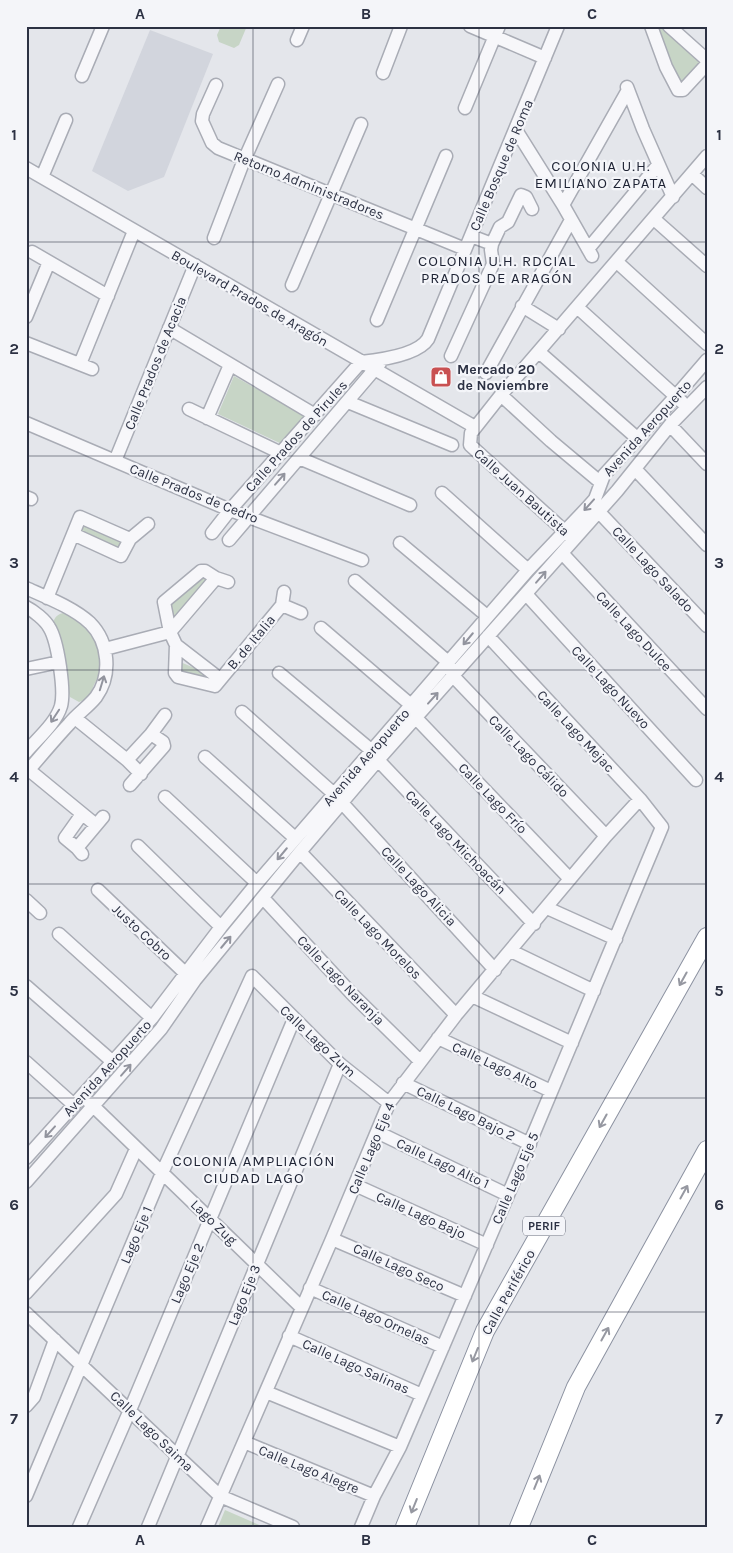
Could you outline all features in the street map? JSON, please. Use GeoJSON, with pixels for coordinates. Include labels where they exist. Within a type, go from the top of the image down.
{"type":"FeatureCollection","features":[{"type":"Feature","properties":{"kind":"highway","name":"Calle Periférico"},"geometry":{"type":"LineString","coordinates":[[405,1527],[485,1331],[707,937]]}},
{"type":"Feature","properties":{"kind":"highway"},"geometry":{"type":"LineString","coordinates":[[519,1527],[576,1387],[707,1150]]}},
{"type":"Feature","properties":{"kind":"street"},"geometry":{"type":"LineString","coordinates":[[82,76],[103,26]]}},
{"type":"Feature","properties":{"kind":"street"},"geometry":{"type":"LineString","coordinates":[[297,40],[302,26]]}},
{"type":"Feature","properties":{"kind":"street"},"geometry":{"type":"LineString","coordinates":[[383,73],[402,26]]}},
{"type":"Feature","properties":{"kind":"street"},"geometry":{"type":"LineString","coordinates":[[470,26],[497,32],[545,58]]}},
{"type":"Feature","properties":{"kind":"street","name":"Calle Bosque de Roma"},"geometry":{"type":"LineString","coordinates":[[361,362],[383,359],[424,345],[428,339],[558,26]]}},
{"type":"Feature","properties":{"kind":"street"},"geometry":{"type":"LineString","coordinates":[[651,26],[666,67],[678,90],[682,90],[707,64]]}},
{"type":"Feature","properties":{"kind":"street"},"geometry":{"type":"LineString","coordinates":[[669,26],[707,60]]}},
{"type":"Feature","properties":{"kind":"street"},"geometry":{"type":"LineString","coordinates":[[465,108],[497,32]]}},
{"type":"Feature","properties":{"kind":"street"},"geometry":{"type":"LineString","coordinates":[[214,238],[245,159],[278,84]]}},
{"type":"Feature","properties":{"kind":"street","name":"Retorno Administradores"},"geometry":{"type":"LineString","coordinates":[[216,85],[203,114],[202,121],[212,143],[218,148],[466,249]]}},
{"type":"Feature","properties":{"kind":"street"},"geometry":{"type":"LineString","coordinates":[[562,205],[627,88],[673,197]]}},
{"type":"Feature","properties":{"kind":"street"},"geometry":{"type":"LineString","coordinates":[[42,177],[66,120]]}},
{"type":"Feature","properties":{"kind":"street"},"geometry":{"type":"LineString","coordinates":[[292,285],[361,124]]}},
{"type":"Feature","properties":{"kind":"street"},"geometry":{"type":"LineString","coordinates":[[516,130],[590,252],[658,165]]}},
{"type":"Feature","properties":{"kind":"street"},"geometry":{"type":"LineString","coordinates":[[377,320],[446,156]]}},
{"type":"Feature","properties":{"kind":"street"},"geometry":{"type":"LineString","coordinates":[[475,427],[707,156]]}},
{"type":"Feature","properties":{"kind":"street","name":"Boulevard Prados de Aragón"},"geometry":{"type":"LineString","coordinates":[[26,168],[475,427]]}},
{"type":"Feature","properties":{"kind":"street"},"geometry":{"type":"LineString","coordinates":[[692,174],[707,188]]}},
{"type":"Feature","properties":{"kind":"street"},"geometry":{"type":"LineString","coordinates":[[451,356],[492,264],[492,244],[500,227],[508,222],[521,195],[526,197],[532,209]]}},
{"type":"Feature","properties":{"kind":"street"},"geometry":{"type":"LineString","coordinates":[[654,219],[707,266]]}},
{"type":"Feature","properties":{"kind":"street"},"geometry":{"type":"LineString","coordinates":[[486,373],[571,220]]}},
{"type":"Feature","properties":{"kind":"street"},"geometry":{"type":"LineString","coordinates":[[26,342],[86,367],[108,296],[134,231]]}},
{"type":"Feature","properties":{"kind":"street"},"geometry":{"type":"LineString","coordinates":[[471,236],[492,244]]}},
{"type":"Feature","properties":{"kind":"street"},"geometry":{"type":"LineString","coordinates":[[32,252],[108,296]]}},
{"type":"Feature","properties":{"kind":"street"},"geometry":{"type":"LineString","coordinates":[[26,317],[49,262]]}},
{"type":"Feature","properties":{"kind":"street"},"geometry":{"type":"LineString","coordinates":[[617,262],[707,344]]}},
{"type":"Feature","properties":{"kind":"street","name":"Calle Prados de Acacia"},"geometry":{"type":"LineString","coordinates":[[115,461],[195,265]]}},
{"type":"Feature","properties":{"kind":"street"},"geometry":{"type":"LineString","coordinates":[[522,306],[559,328]]}},
{"type":"Feature","properties":{"kind":"street"},"geometry":{"type":"LineString","coordinates":[[577,307],[688,407]]}},
{"type":"Feature","properties":{"kind":"street"},"geometry":{"type":"LineString","coordinates":[[169,328],[315,415]]}},
{"type":"Feature","properties":{"kind":"street"},"geometry":{"type":"LineString","coordinates":[[539,352],[637,438]]}},
{"type":"Feature","properties":{"kind":"street"},"geometry":{"type":"LineString","coordinates":[[374,370],[383,359]]}},
{"type":"Feature","properties":{"kind":"street","name":"Avenida Aeropuerto"},"geometry":{"type":"LineString","coordinates":[[413,712],[453,676],[562,553],[569,535],[595,499],[604,475],[707,360]]}},
{"type":"Feature","properties":{"kind":"street","name":"Calle Prados de Pirules"},"geometry":{"type":"LineString","coordinates":[[212,533],[230,510],[361,362]]}},
{"type":"Feature","properties":{"kind":"street"},"geometry":{"type":"LineString","coordinates":[[207,418],[230,365]]}},
{"type":"Feature","properties":{"kind":"street","name":"Calle Prados de Pirules"},"geometry":{"type":"LineString","coordinates":[[229,540],[374,370]]}},
{"type":"Feature","properties":{"kind":"street","name":"Avenida Aeropuerto"},"geometry":{"type":"LineString","coordinates":[[26,1182],[161,1029],[179,991],[185,973],[295,838],[333,794],[375,755],[413,712],[448,662],[528,570],[598,512],[670,425],[707,387]]}},
{"type":"Feature","properties":{"kind":"street"},"geometry":{"type":"LineString","coordinates":[[501,395],[551,441],[600,482]]}},
{"type":"Feature","properties":{"kind":"street"},"geometry":{"type":"LineString","coordinates":[[348,402],[452,445]]}},
{"type":"Feature","properties":{"kind":"street"},"geometry":{"type":"LineString","coordinates":[[189,409],[281,453]]}},
{"type":"Feature","properties":{"kind":"street","name":"Calle Prados de Cedro"},"geometry":{"type":"LineString","coordinates":[[26,423],[230,510],[362,560]]}},
{"type":"Feature","properties":{"kind":"street"},"geometry":{"type":"LineString","coordinates":[[670,425],[707,464]]}},
{"type":"Feature","properties":{"kind":"street","name":"Calle Juan Bautista"},"geometry":{"type":"LineString","coordinates":[[475,427],[471,433],[470,445],[569,535]]}},
{"type":"Feature","properties":{"kind":"street"},"geometry":{"type":"LineString","coordinates":[[299,458],[410,505]]}},
{"type":"Feature","properties":{"kind":"street"},"geometry":{"type":"LineString","coordinates":[[635,469],[707,545]]}},
{"type":"Feature","properties":{"kind":"street"},"geometry":{"type":"LineString","coordinates":[[442,493],[528,570]]}},
{"type":"Feature","properties":{"kind":"street","name":"Calle Lago Salado"},"geometry":{"type":"LineString","coordinates":[[598,512],[707,626]]}},
{"type":"Feature","properties":{"kind":"street"},"geometry":{"type":"LineString","coordinates":[[47,598],[79,518],[81,517],[130,539]]}},
{"type":"Feature","properties":{"kind":"street"},"geometry":{"type":"LineString","coordinates":[[73,534],[122,556],[130,539],[148,524]]}},
{"type":"Feature","properties":{"kind":"street"},"geometry":{"type":"LineString","coordinates":[[400,543],[487,616]]}},
{"type":"Feature","properties":{"kind":"street","name":"Calle Lago Dulce"},"geometry":{"type":"LineString","coordinates":[[562,553],[707,709]]}},
{"type":"Feature","properties":{"kind":"street","name":"B. de Italia"},"geometry":{"type":"LineString","coordinates":[[170,632],[222,580],[206,571],[201,572],[165,601],[164,604],[170,632],[176,645],[176,676],[215,686],[282,605],[284,592]]}},
{"type":"Feature","properties":{"kind":"street"},"geometry":{"type":"LineString","coordinates":[[355,581],[448,662],[453,676]]}},
{"type":"Feature","properties":{"kind":"street"},"geometry":{"type":"LineString","coordinates":[[26,588],[70,610],[90,623],[99,635],[105,649],[106,659],[103,681],[99,691],[90,704],[75,718],[28,772],[82,814],[99,821],[79,851],[65,838],[82,814]]}},
{"type":"Feature","properties":{"kind":"street","name":"Calle Lago Nuevo"},"geometry":{"type":"LineString","coordinates":[[526,594],[696,780]]}},
{"type":"Feature","properties":{"kind":"street","name":"B. de Italia"},"geometry":{"type":"LineString","coordinates":[[282,605],[301,613]]}},
{"type":"Feature","properties":{"kind":"street"},"geometry":{"type":"LineString","coordinates":[[26,608],[42,619],[50,628]]}},
{"type":"Feature","properties":{"kind":"street"},"geometry":{"type":"LineString","coordinates":[[26,752],[55,718],[61,706],[63,692],[59,662],[49,620],[55,610],[70,610]]}},
{"type":"Feature","properties":{"kind":"street","name":"Calle Lago Frío"},"geometry":{"type":"LineString","coordinates":[[321,628],[413,712],[570,879]]}},
{"type":"Feature","properties":{"kind":"street"},"geometry":{"type":"LineString","coordinates":[[105,649],[170,632]]}},
{"type":"Feature","properties":{"kind":"street","name":"Calle Lago Mejac"},"geometry":{"type":"LineString","coordinates":[[488,636],[640,799],[662,827]]}},
{"type":"Feature","properties":{"kind":"street","name":"B. de Italia"},"geometry":{"type":"LineString","coordinates":[[176,645],[220,679]]}},
{"type":"Feature","properties":{"kind":"street"},"geometry":{"type":"LineString","coordinates":[[26,669],[59,662]]}},
{"type":"Feature","properties":{"kind":"street","name":"Calle Lago Michoacán"},"geometry":{"type":"LineString","coordinates":[[280,673],[375,755],[534,924]]}},
{"type":"Feature","properties":{"kind":"street","name":"Calle Lago Cálido"},"geometry":{"type":"LineString","coordinates":[[453,676],[606,836]]}},
{"type":"Feature","properties":{"kind":"street"},"geometry":{"type":"LineString","coordinates":[[63,692],[69,702],[74,705],[90,704]]}},
{"type":"Feature","properties":{"kind":"street","name":"Calle Lago Alicia"},"geometry":{"type":"LineString","coordinates":[[242,712],[342,803],[495,970]]}},
{"type":"Feature","properties":{"kind":"street"},"geometry":{"type":"LineString","coordinates":[[127,760],[151,734],[165,714]]}},
{"type":"Feature","properties":{"kind":"street"},"geometry":{"type":"LineString","coordinates":[[75,718],[127,760],[141,774]]}},
{"type":"Feature","properties":{"kind":"street"},"geometry":{"type":"LineString","coordinates":[[130,785],[164,744],[151,734]]}},
{"type":"Feature","properties":{"kind":"street","name":"Avenida Aeropuerto"},"geometry":{"type":"LineString","coordinates":[[29,1150],[78,1101],[263,898],[342,803],[375,755]]}},
{"type":"Feature","properties":{"kind":"street"},"geometry":{"type":"LineString","coordinates":[[205,758],[295,838]]}},
{"type":"Feature","properties":{"kind":"street"},"geometry":{"type":"LineString","coordinates":[[165,797],[257,883]]}},
{"type":"Feature","properties":{"kind":"street","name":"Calle Lago Eje 4"},"geometry":{"type":"LineString","coordinates":[[207,1527],[389,1103],[456,1015],[606,836],[640,799]]}},
{"type":"Feature","properties":{"kind":"street","name":"Calle Lago Eje 5"},"geometry":{"type":"LineString","coordinates":[[361,1527],[374,1496],[400,1447],[487,1245],[662,827]]}},
{"type":"Feature","properties":{"kind":"street"},"geometry":{"type":"LineString","coordinates":[[138,846],[221,927]]}},
{"type":"Feature","properties":{"kind":"street","name":"Calle Lago Morelos"},"geometry":{"type":"LineString","coordinates":[[300,852],[456,1015]]}},
{"type":"Feature","properties":{"kind":"street","name":"Justo Cobro"},"geometry":{"type":"LineString","coordinates":[[98,890],[185,973]]}},
{"type":"Feature","properties":{"kind":"street","name":"Calle Lago Naranja"},"geometry":{"type":"LineString","coordinates":[[263,898],[353,995],[420,1061]]}},
{"type":"Feature","properties":{"kind":"street"},"geometry":{"type":"LineString","coordinates":[[27,903],[40,913]]}},
{"type":"Feature","properties":{"kind":"street"},"geometry":{"type":"LineString","coordinates":[[547,908],[616,939]]}},
{"type":"Feature","properties":{"kind":"street"},"geometry":{"type":"LineString","coordinates":[[59,934],[152,1018]]}},
{"type":"Feature","properties":{"kind":"street"},"geometry":{"type":"LineString","coordinates":[[510,951],[594,991]]}},
{"type":"Feature","properties":{"kind":"street","name":"Calle Lago Zum"},"geometry":{"type":"LineString","coordinates":[[252,976],[340,1064],[389,1103]]}},
{"type":"Feature","properties":{"kind":"street","name":"Lago Eje 1"},"geometry":{"type":"LineString","coordinates":[[26,1496],[162,1173],[252,976]]}},
{"type":"Feature","properties":{"kind":"street"},"geometry":{"type":"LineString","coordinates":[[26,986],[113,1062]]}},
{"type":"Feature","properties":{"kind":"street"},"geometry":{"type":"LineString","coordinates":[[472,996],[572,1043]]}},
{"type":"Feature","properties":{"kind":"street","name":"Lago Eje 2"},"geometry":{"type":"LineString","coordinates":[[79,1527],[294,1019]]}},
{"type":"Feature","properties":{"kind":"street","name":"Calle Lago Alto"},"geometry":{"type":"LineString","coordinates":[[438,1038],[551,1092]]}},
{"type":"Feature","properties":{"kind":"street","name":"Lago Zug"},"geometry":{"type":"LineString","coordinates":[[26,1062],[78,1101],[94,1107],[301,1307]]}},
{"type":"Feature","properties":{"kind":"street","name":"Lago Eje 3"},"geometry":{"type":"LineString","coordinates":[[148,1527],[340,1064]]}},
{"type":"Feature","properties":{"kind":"street","name":"Calle Lago Bajo 2"},"geometry":{"type":"LineString","coordinates":[[403,1083],[530,1144]]}},
{"type":"Feature","properties":{"kind":"street","name":"Calle Lago Alto 1"},"geometry":{"type":"LineString","coordinates":[[377,1132],[508,1195]]}},
{"type":"Feature","properties":{"kind":"street"},"geometry":{"type":"LineString","coordinates":[[26,1293],[116,1194],[136,1149]]}},
{"type":"Feature","properties":{"kind":"street","name":"Calle Lago Bajo"},"geometry":{"type":"LineString","coordinates":[[355,1185],[487,1245]]}},
{"type":"Feature","properties":{"kind":"street","name":"Calle Lago Seco"},"geometry":{"type":"LineString","coordinates":[[332,1238],[465,1296]]}},
{"type":"Feature","properties":{"kind":"street","name":"Calle Lago Ornelas"},"geometry":{"type":"LineString","coordinates":[[310,1288],[443,1347]]}},
{"type":"Feature","properties":{"kind":"street","name":"Calle Lago Saima"},"geometry":{"type":"LineString","coordinates":[[26,1313],[220,1496],[293,1527]]}},
{"type":"Feature","properties":{"kind":"street","name":"Calle Lago Salinas"},"geometry":{"type":"LineString","coordinates":[[289,1336],[422,1395]]}},
{"type":"Feature","properties":{"kind":"street"},"geometry":{"type":"LineString","coordinates":[[26,1406],[34,1397],[55,1340]]}},
{"type":"Feature","properties":{"kind":"street"},"geometry":{"type":"LineString","coordinates":[[266,1392],[400,1447]]}},
{"type":"Feature","properties":{"kind":"street","name":"Calle Lago Alegre"},"geometry":{"type":"LineString","coordinates":[[244,1442],[374,1496]]}},
{"type":"Feature","properties":{"kind":"shaded area"},"geometry":{"type":"Polygon","coordinates":[[[150,30],[213,54],[164,177],[128,191],[92,171],[150,30]]]}},
{"type":"Feature","properties":{"kind":"green space"},"geometry":{"type":"Polygon","coordinates":[[[221,26],[247,26],[239,45],[234,48],[219,42],[217,35],[221,26]]]}},
{"type":"Feature","properties":{"kind":"green space"},"geometry":{"type":"Polygon","coordinates":[[[656,26],[665,26],[705,61],[679,89],[656,26]]]}},
{"type":"Feature","properties":{"kind":"green space"},"geometry":{"type":"Polygon","coordinates":[[[234,376],[305,416],[284,445],[218,414],[234,376]]]}},
{"type":"Feature","properties":{"kind":"green space"},"geometry":{"type":"Polygon","coordinates":[[[81,520],[124,540],[119,552],[77,533],[81,520]]]}},
{"type":"Feature","properties":{"kind":"green space"},"geometry":{"type":"Polygon","coordinates":[[[200,576],[210,581],[173,625],[169,602],[200,576]]]}},
{"type":"Feature","properties":{"kind":"green space"},"geometry":{"type":"Polygon","coordinates":[[[63,613],[79,620],[91,633],[101,658],[100,672],[91,691],[87,698],[79,702],[70,697],[52,627],[55,618],[63,613]]]}},
{"type":"Feature","properties":{"kind":"green space"},"geometry":{"type":"Polygon","coordinates":[[[178,661],[213,676],[208,684],[178,676],[178,661]]]}},
{"type":"Feature","properties":{"kind":"green space"},"geometry":{"type":"Polygon","coordinates":[[[225,1510],[264,1527],[218,1527],[225,1510]]]}},
{"type":"Feature","properties":{"kind":"place","name":"Mercado 20 de Noviembre"},"geometry":{"type":"Point","coordinates":[441,377]}},
{"type":"Feature","properties":{"kind":"district","name":"COLONIA U.H. EMILIANO ZAPATA"},"geometry":{"type":"Point","coordinates":[601,174]}},
{"type":"Feature","properties":{"kind":"district","name":"COLONIA U.H. RDCIAL PRADOS DE ARAGÓN"},"geometry":{"type":"Point","coordinates":[497,270]}},
{"type":"Feature","properties":{"kind":"district","name":"COLONIA AMPLIACIÓN CIUDAD LAGO"},"geometry":{"type":"Point","coordinates":[254,1170]}}]}
